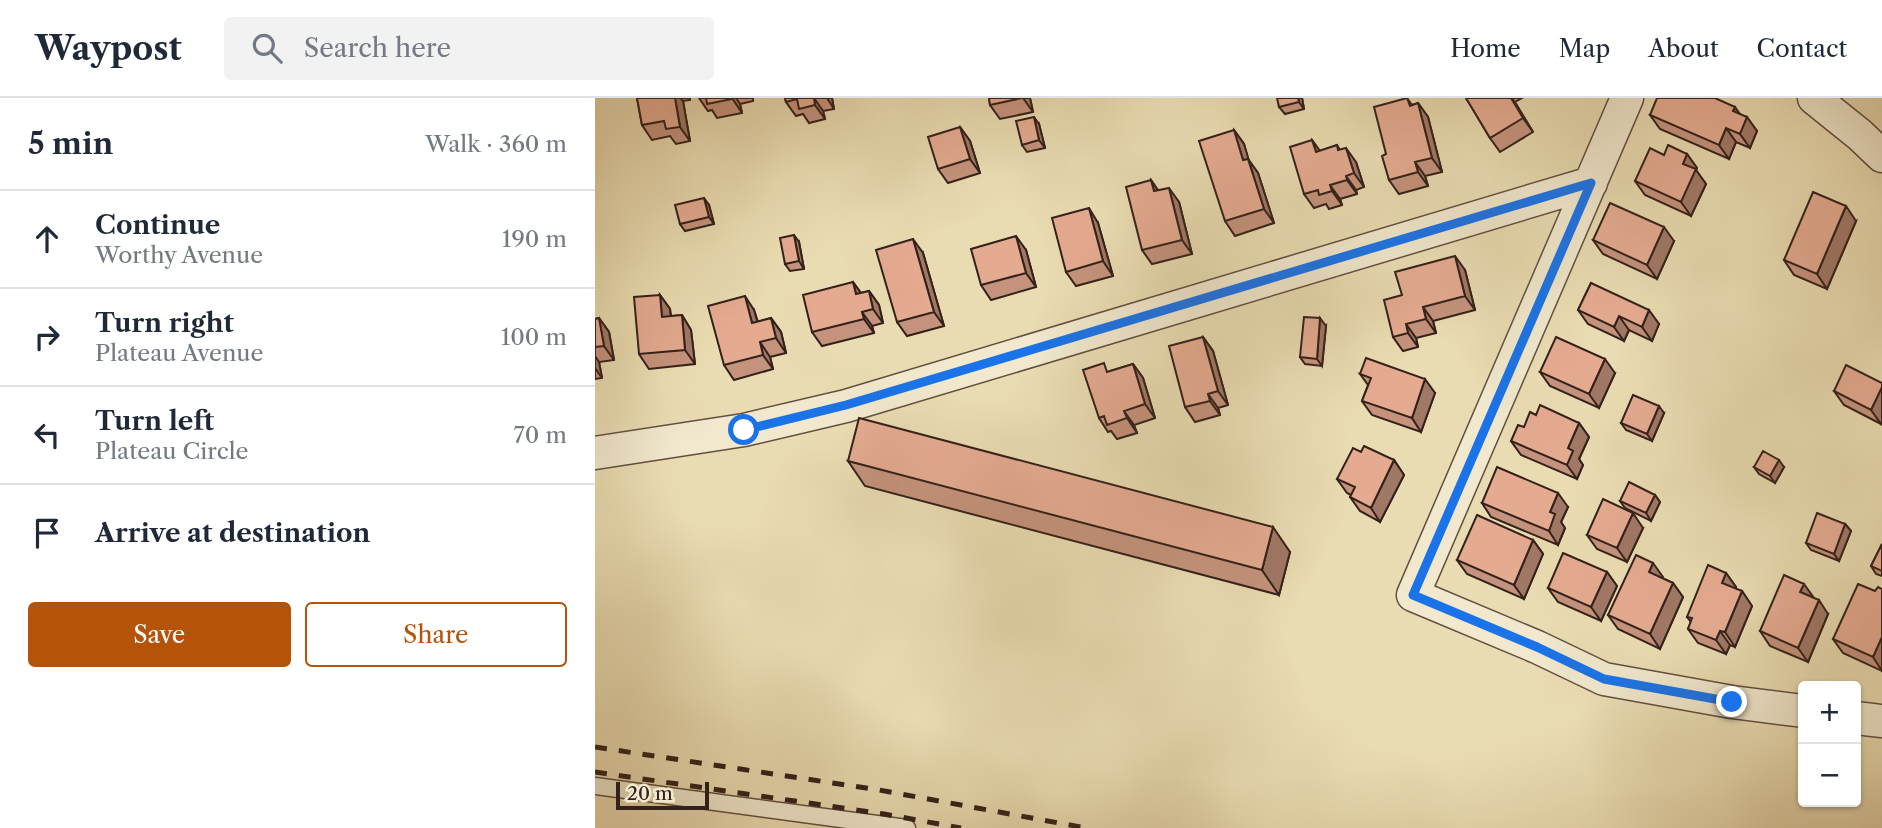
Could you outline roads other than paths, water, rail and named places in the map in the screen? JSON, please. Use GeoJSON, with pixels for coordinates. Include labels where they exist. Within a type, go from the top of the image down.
{"type":"FeatureCollection","features":[{"type":"Feature","properties":{"kind":"street"},"geometry":{"type":"LineString","coordinates":[[1627,98],[1413,595],[1537,647],[1604,679],[1732,702],[1798,710]]}},
{"type":"Feature","properties":{"kind":"street"},"geometry":{"type":"LineString","coordinates":[[1814,98],[1882,156]]}},
{"type":"Feature","properties":{"kind":"street"},"geometry":{"type":"LineString","coordinates":[[595,453],[744,430],[846,405],[1591,183]]}},
{"type":"Feature","properties":{"kind":"street"},"geometry":{"type":"LineString","coordinates":[[1861,719],[1882,721]]}},
{"type":"Feature","properties":{"kind":"lane"},"geometry":{"type":"LineString","coordinates":[[595,786],[908,828]]}},
{"type":"Feature","properties":{"kind":"railway"},"geometry":{"type":"LineString","coordinates":[[595,747],[879,790],[1086,828]]}},
{"type":"Feature","properties":{"kind":"railway"},"geometry":{"type":"LineString","coordinates":[[595,772],[884,814],[961,828]]}}]}
